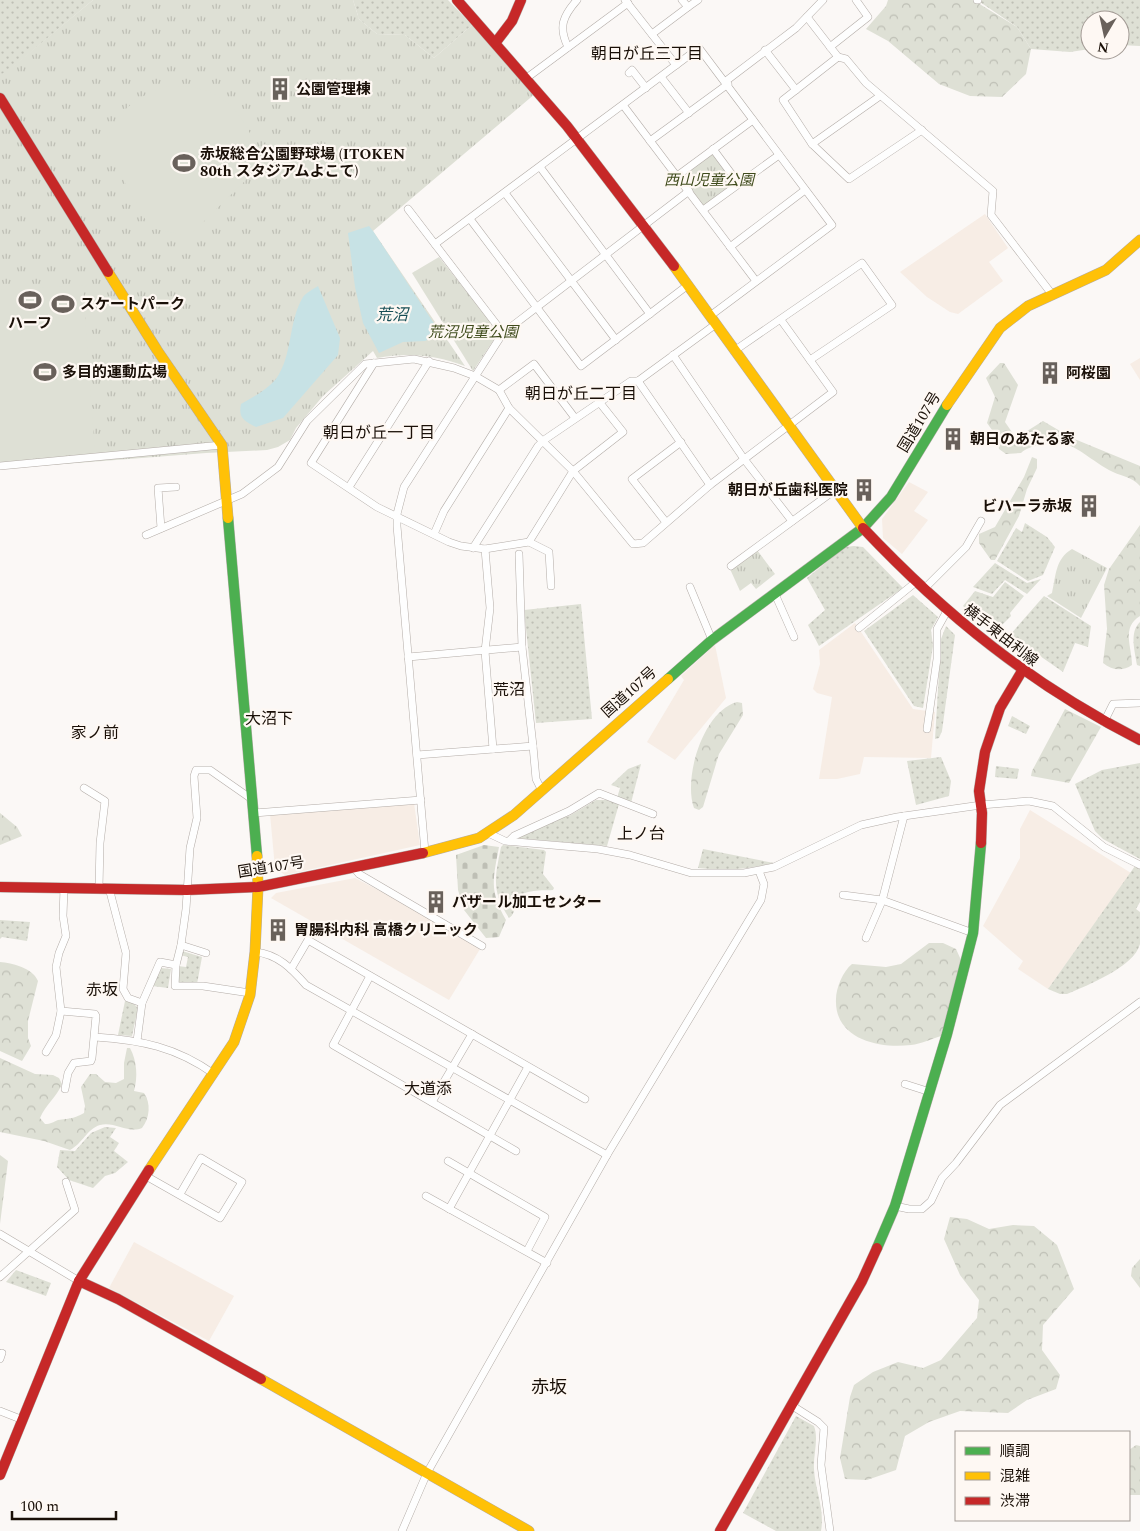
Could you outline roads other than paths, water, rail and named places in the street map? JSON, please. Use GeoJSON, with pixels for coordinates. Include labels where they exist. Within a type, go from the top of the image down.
{"type":"FeatureCollection","features":[{"type":"Feature","properties":{"kind":"main road","name":"横手東由利線"},"geometry":{"type":"LineString","coordinates":[[457,0],[528,77],[578,139],[688,285],[863,528],[947,611],[1022,671],[1104,722],[1140,740]]}},
{"type":"Feature","properties":{"kind":"main road"},"geometry":{"type":"LineString","coordinates":[[496,42],[512,21],[521,0]]}},
{"type":"Feature","properties":{"kind":"main road"},"geometry":{"type":"LineString","coordinates":[[0,98],[155,347],[222,445],[253,800],[258,887],[255,952],[250,993],[234,1042],[126,1204],[79,1281],[0,1475]]}},
{"type":"Feature","properties":{"kind":"main road","name":"国道107号"},"geometry":{"type":"LineString","coordinates":[[0,887],[187,890],[258,887],[455,846],[488,833],[542,790],[712,640],[863,528],[891,497],[953,396],[995,334],[1012,317],[1051,294],[1106,270],[1138,245]]}},
{"type":"Feature","properties":{"kind":"main road"},"geometry":{"type":"LineString","coordinates":[[720,1531],[862,1281],[895,1206],[964,976],[973,933],[980,872],[981,805],[979,791],[991,731],[1000,708],[1022,671]]}},
{"type":"Feature","properties":{"kind":"main road"},"geometry":{"type":"LineString","coordinates":[[79,1281],[126,1304],[529,1531]]}},
{"type":"Feature","properties":{"kind":"street"},"geometry":{"type":"LineString","coordinates":[[568,47],[562,35],[563,26],[566,12],[577,0]]}},
{"type":"Feature","properties":{"kind":"street"},"geometry":{"type":"LineString","coordinates":[[682,0],[688,7]]}},
{"type":"Feature","properties":{"kind":"street"},"geometry":{"type":"LineString","coordinates":[[652,34],[698,0]]}},
{"type":"Feature","properties":{"kind":"street"},"geometry":{"type":"LineString","coordinates":[[650,141],[689,113],[796,28],[823,0]]}},
{"type":"Feature","properties":{"kind":"street"},"geometry":{"type":"LineString","coordinates":[[830,47],[868,17],[856,0]]}},
{"type":"Feature","properties":{"kind":"street"},"geometry":{"type":"LineString","coordinates":[[528,77],[626,2],[676,65]]}},
{"type":"Feature","properties":{"kind":"street"},"geometry":{"type":"LineString","coordinates":[[807,17],[838,57],[846,59],[866,84],[993,191],[991,215],[1051,294]]}},
{"type":"Feature","properties":{"kind":"street"},"geometry":{"type":"LineString","coordinates":[[435,244],[699,48],[832,225],[756,282],[673,355],[638,381],[631,381],[544,440],[538,446],[473,548]]}},
{"type":"Feature","properties":{"kind":"street"},"geometry":{"type":"LineString","coordinates":[[766,50],[796,90]]}},
{"type":"Feature","properties":{"kind":"street"},"geometry":{"type":"LineString","coordinates":[[838,57],[783,100],[812,144],[849,179],[922,130]]}},
{"type":"Feature","properties":{"kind":"street"},"geometry":{"type":"LineString","coordinates":[[628,73],[632,70],[646,88]]}},
{"type":"Feature","properties":{"kind":"street"},"geometry":{"type":"LineString","coordinates":[[660,77],[689,113]]}},
{"type":"Feature","properties":{"kind":"street"},"geometry":{"type":"LineString","coordinates":[[812,144],[880,96]]}},
{"type":"Feature","properties":{"kind":"street"},"geometry":{"type":"LineString","coordinates":[[623,105],[756,282]]}},
{"type":"Feature","properties":{"kind":"street"},"geometry":{"type":"LineString","coordinates":[[677,176],[753,120]]}},
{"type":"Feature","properties":{"kind":"street"},"geometry":{"type":"LineString","coordinates":[[713,149],[739,184]]}},
{"type":"Feature","properties":{"kind":"street"},"geometry":{"type":"LineString","coordinates":[[703,210],[779,155]]}},
{"type":"Feature","properties":{"kind":"street"},"geometry":{"type":"LineString","coordinates":[[540,167],[650,314]]}},
{"type":"Feature","properties":{"kind":"street"},"geometry":{"type":"LineString","coordinates":[[730,247],[805,190]]}},
{"type":"Feature","properties":{"kind":"street"},"geometry":{"type":"LineString","coordinates":[[425,852],[397,514],[404,487],[503,333],[536,306],[689,192]]}},
{"type":"Feature","properties":{"kind":"street"},"geometry":{"type":"LineString","coordinates":[[505,193],[572,279],[616,340]]}},
{"type":"Feature","properties":{"kind":"street"},"geometry":{"type":"LineString","coordinates":[[408,209],[503,333]]}},
{"type":"Feature","properties":{"kind":"street"},"geometry":{"type":"LineString","coordinates":[[470,219],[581,366],[688,285]]}},
{"type":"Feature","properties":{"kind":"street"},"geometry":{"type":"LineString","coordinates":[[734,350],[781,320],[862,263],[892,305],[810,360]]}},
{"type":"Feature","properties":{"kind":"street"},"geometry":{"type":"LineString","coordinates":[[146,535],[242,494],[278,467],[307,421],[365,364],[414,359],[429,361],[475,376],[499,390],[509,408],[574,470],[633,544],[643,542],[710,484],[834,392],[781,320]]}},
{"type":"Feature","properties":{"kind":"street"},"geometry":{"type":"LineString","coordinates":[[673,355],[744,459],[792,521]]}},
{"type":"Feature","properties":{"kind":"street"},"geometry":{"type":"LineString","coordinates":[[349,487],[429,361]]}},
{"type":"Feature","properties":{"kind":"street"},"geometry":{"type":"LineString","coordinates":[[374,362],[311,463],[378,507],[397,514],[449,542],[485,549],[528,542],[549,552],[551,586]]}},
{"type":"Feature","properties":{"kind":"street"},"geometry":{"type":"LineString","coordinates":[[499,390],[534,364],[576,418]]}},
{"type":"Feature","properties":{"kind":"street"},"geometry":{"type":"LineString","coordinates":[[638,381],[710,484]]}},
{"type":"Feature","properties":{"kind":"street"},"geometry":{"type":"LineString","coordinates":[[528,542],[574,470],[623,432],[600,403]]}},
{"type":"Feature","properties":{"kind":"street"},"geometry":{"type":"LineString","coordinates":[[434,534],[444,510],[509,408]]}},
{"type":"Feature","properties":{"kind":"street"},"geometry":{"type":"LineString","coordinates":[[665,521],[632,479],[681,442]]}},
{"type":"Feature","properties":{"kind":"street"},"geometry":{"type":"LineString","coordinates":[[0,466],[222,445]]}},
{"type":"Feature","properties":{"kind":"street"},"geometry":{"type":"LineString","coordinates":[[161,528],[158,488],[176,487]]}},
{"type":"Feature","properties":{"kind":"street"},"geometry":{"type":"LineString","coordinates":[[731,566],[835,490]]}},
{"type":"Feature","properties":{"kind":"street"},"geometry":{"type":"LineString","coordinates":[[859,628],[920,586],[966,547],[981,521]]}},
{"type":"Feature","properties":{"kind":"street"},"geometry":{"type":"LineString","coordinates":[[485,549],[490,608],[485,650],[493,749]]}},
{"type":"Feature","properties":{"kind":"street"},"geometry":{"type":"LineString","coordinates":[[519,554],[522,647],[536,779],[542,790]]}},
{"type":"Feature","properties":{"kind":"street"},"geometry":{"type":"LineString","coordinates":[[690,587],[712,640]]}},
{"type":"Feature","properties":{"kind":"street"},"geometry":{"type":"LineString","coordinates":[[775,594],[794,637]]}},
{"type":"Feature","properties":{"kind":"street"},"geometry":{"type":"LineString","coordinates":[[927,729],[937,659],[936,629],[947,611]]}},
{"type":"Feature","properties":{"kind":"street"},"geometry":{"type":"LineString","coordinates":[[408,657],[522,647]]}},
{"type":"Feature","properties":{"kind":"street"},"geometry":{"type":"LineString","coordinates":[[1104,722],[1113,704],[1140,702]]}},
{"type":"Feature","properties":{"kind":"street"},"geometry":{"type":"LineString","coordinates":[[418,755],[533,746]]}},
{"type":"Feature","properties":{"kind":"street"},"geometry":{"type":"LineString","coordinates":[[250,993],[203,986],[173,985],[181,945],[190,848],[198,818],[194,776],[196,770],[210,770],[253,800]]}},
{"type":"Feature","properties":{"kind":"street"},"geometry":{"type":"LineString","coordinates":[[84,788],[105,801],[100,843],[104,888],[126,953],[123,989],[128,998],[142,1003]]}},
{"type":"Feature","properties":{"kind":"street"},"geometry":{"type":"LineString","coordinates":[[509,841],[514,836],[583,804],[598,793],[654,814]]}},
{"type":"Feature","properties":{"kind":"street"},"geometry":{"type":"LineString","coordinates":[[254,813],[421,800]]}},
{"type":"Feature","properties":{"kind":"street"},"geometry":{"type":"LineString","coordinates":[[488,833],[509,841],[614,852],[691,873],[725,874],[759,871],[774,867],[861,825],[904,816],[981,805],[1029,801],[1053,806],[1104,847],[1140,865]]}},
{"type":"Feature","properties":{"kind":"street"},"geometry":{"type":"LineString","coordinates":[[866,938],[882,900],[904,816]]}},
{"type":"Feature","properties":{"kind":"street"},"geometry":{"type":"LineString","coordinates":[[354,868],[359,874],[482,946]]}},
{"type":"Feature","properties":{"kind":"street"},"geometry":{"type":"LineString","coordinates":[[402,1531],[427,1473],[607,1155],[760,900],[764,884],[759,871]]}},
{"type":"Feature","properties":{"kind":"street"},"geometry":{"type":"LineString","coordinates":[[46,1052],[56,1035],[62,1011],[56,967],[66,936],[63,916],[64,888]]}},
{"type":"Feature","properties":{"kind":"street"},"geometry":{"type":"LineString","coordinates":[[844,895],[882,900],[973,933]]}},
{"type":"Feature","properties":{"kind":"street"},"geometry":{"type":"LineString","coordinates":[[291,969],[308,940],[585,1099]]}},
{"type":"Feature","properties":{"kind":"street"},"geometry":{"type":"LineString","coordinates":[[181,945],[206,953]]}},
{"type":"Feature","properties":{"kind":"street"},"geometry":{"type":"LineString","coordinates":[[255,952],[265,953],[291,969],[306,985],[607,1155]]}},
{"type":"Feature","properties":{"kind":"street"},"geometry":{"type":"LineString","coordinates":[[137,1041],[142,1003],[160,962],[176,964]]}},
{"type":"Feature","properties":{"kind":"street"},"geometry":{"type":"LineString","coordinates":[[370,976],[333,1045],[516,1151]]}},
{"type":"Feature","properties":{"kind":"street"},"geometry":{"type":"LineString","coordinates":[[895,1206],[909,1210],[922,1209],[930,1201],[942,1178],[956,1163],[1000,1105],[1140,1002]]}},
{"type":"Feature","properties":{"kind":"street"},"geometry":{"type":"LineString","coordinates":[[62,1011],[95,1014],[95,1037],[91,1061],[74,1063],[68,1073],[65,1089]]}},
{"type":"Feature","properties":{"kind":"street"},"geometry":{"type":"LineString","coordinates":[[432,1102],[472,1034]]}},
{"type":"Feature","properties":{"kind":"street"},"geometry":{"type":"LineString","coordinates":[[95,1037],[137,1041],[192,1059],[214,1074]]}},
{"type":"Feature","properties":{"kind":"street"},"geometry":{"type":"LineString","coordinates":[[449,1210],[468,1172],[528,1067]]}},
{"type":"Feature","properties":{"kind":"street"},"geometry":{"type":"LineString","coordinates":[[905,1084],[930,1092]]}},
{"type":"Feature","properties":{"kind":"street"},"geometry":{"type":"LineString","coordinates":[[146,1176],[220,1218],[242,1182],[201,1158],[180,1194]]}},
{"type":"Feature","properties":{"kind":"street"},"geometry":{"type":"LineString","coordinates":[[448,1161],[545,1217],[527,1251]]}},
{"type":"Feature","properties":{"kind":"street"},"geometry":{"type":"LineString","coordinates":[[0,1277],[75,1210],[66,1182]]}},
{"type":"Feature","properties":{"kind":"street"},"geometry":{"type":"LineString","coordinates":[[426,1196],[547,1262]]}},
{"type":"Feature","properties":{"kind":"street"},"geometry":{"type":"LineString","coordinates":[[0,1234],[79,1281]]}},
{"type":"Feature","properties":{"kind":"street"},"geometry":{"type":"LineString","coordinates":[[791,1405],[824,1428],[821,1466],[830,1531]]}},
{"type":"Feature","properties":{"kind":"street"},"geometry":{"type":"LineString","coordinates":[[0,1411],[23,1420]]}},
{"type":"Feature","properties":{"kind":"water","name":"荒沼"},"geometry":{"type":"Polygon","coordinates":[[[369,226],[441,334],[425,341],[403,342],[379,353],[363,323],[355,287],[348,233],[369,226]]]}},
{"type":"Feature","properties":{"kind":"water"},"geometry":{"type":"Polygon","coordinates":[[[318,286],[340,338],[338,355],[283,418],[256,427],[248,423],[241,416],[241,404],[264,390],[276,379],[285,360],[298,307],[303,297],[318,286]]]}},
{"type":"Feature","properties":{"kind":"place","name":"公園管理棟"},"geometry":{"type":"Point","coordinates":[280,89]}},
{"type":"Feature","properties":{"kind":"place","name":"赤坂総合公園野球場 (ITOKEN 80th スタジアムよこて)"},"geometry":{"type":"Point","coordinates":[184,163]}},
{"type":"Feature","properties":{"kind":"place","name":"ハーフ"},"geometry":{"type":"Point","coordinates":[30,300]}},
{"type":"Feature","properties":{"kind":"place","name":"スケートパーク"},"geometry":{"type":"Point","coordinates":[63,304]}},
{"type":"Feature","properties":{"kind":"place","name":"多目的運動広場"},"geometry":{"type":"Point","coordinates":[45,372]}},
{"type":"Feature","properties":{"kind":"place","name":"阿桜園"},"geometry":{"type":"Point","coordinates":[1050,373]}},
{"type":"Feature","properties":{"kind":"place","name":"朝日のあたる家"},"geometry":{"type":"Point","coordinates":[953,439]}},
{"type":"Feature","properties":{"kind":"place","name":"朝日が丘歯科医院"},"geometry":{"type":"Point","coordinates":[864,490]}},
{"type":"Feature","properties":{"kind":"place","name":"ビハーラ赤坂"},"geometry":{"type":"Point","coordinates":[1089,506]}},
{"type":"Feature","properties":{"kind":"place","name":"バザール加工センター"},"geometry":{"type":"Point","coordinates":[436,902]}},
{"type":"Feature","properties":{"kind":"place","name":"胃腸科内科 高橋クリニック"},"geometry":{"type":"Point","coordinates":[278,930]}},
{"type":"Feature","properties":{"kind":"district","name":"朝日が丘三丁目"},"geometry":{"type":"Point","coordinates":[647,53]}},
{"type":"Feature","properties":{"kind":"district","name":"朝日が丘二丁目"},"geometry":{"type":"Point","coordinates":[581,393]}},
{"type":"Feature","properties":{"kind":"district","name":"朝日が丘一丁目"},"geometry":{"type":"Point","coordinates":[379,432]}},
{"type":"Feature","properties":{"kind":"district","name":"荒沼"},"geometry":{"type":"Point","coordinates":[509,689]}},
{"type":"Feature","properties":{"kind":"district","name":"大沼下"},"geometry":{"type":"Point","coordinates":[269,718]}},
{"type":"Feature","properties":{"kind":"district","name":"家ノ前"},"geometry":{"type":"Point","coordinates":[95,732]}},
{"type":"Feature","properties":{"kind":"district","name":"上ノ台"},"geometry":{"type":"Point","coordinates":[641,833]}},
{"type":"Feature","properties":{"kind":"district","name":"赤坂"},"geometry":{"type":"Point","coordinates":[102,989]}},
{"type":"Feature","properties":{"kind":"district","name":"大道添"},"geometry":{"type":"Point","coordinates":[428,1088]}},
{"type":"Feature","properties":{"kind":"district","name":"赤坂"},"geometry":{"type":"Point","coordinates":[549,1387]}},
{"type":"Feature","properties":{"kind":"park label","name":"西山児童公園"},"geometry":{"type":"Point","coordinates":[709,180]}},
{"type":"Feature","properties":{"kind":"park label","name":"荒沼児童公園"},"geometry":{"type":"Point","coordinates":[473,332]}}]}
